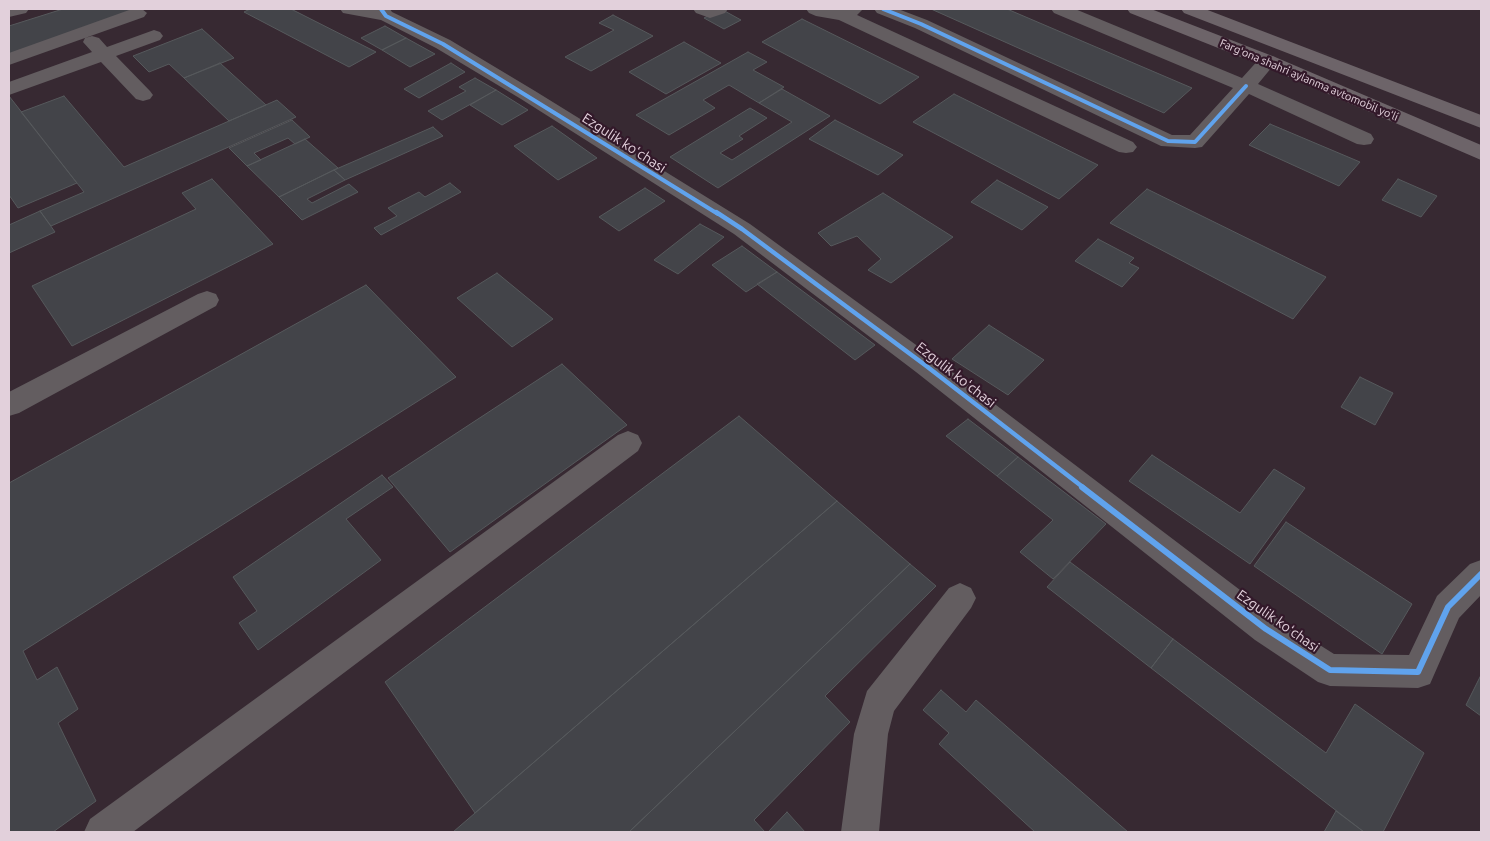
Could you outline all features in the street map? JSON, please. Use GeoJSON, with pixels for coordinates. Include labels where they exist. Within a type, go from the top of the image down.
{"type":"FeatureCollection","features":[{"type":"Feature","properties":{"kind":"highway","name":"Fargʻona shahri aylanma avtomobil yoʻli"},"geometry":{"type":"LineString","coordinates":[[1136,9],[1268,61],[1481,153]]}},
{"type":"Feature","properties":{"kind":"highway","name":"Fargʻona shahri aylanma avtomobil yoʻli"},"geometry":{"type":"LineString","coordinates":[[1190,9],[1481,122]]}},
{"type":"Feature","properties":{"kind":"street"},"geometry":{"type":"LineString","coordinates":[[9,12],[20,9]]}},
{"type":"Feature","properties":{"kind":"street"},"geometry":{"type":"LineString","coordinates":[[349,9],[384,12]]}},
{"type":"Feature","properties":{"kind":"street"},"geometry":{"type":"LineString","coordinates":[[702,9],[710,13],[719,9]]}},
{"type":"Feature","properties":{"kind":"street"},"geometry":{"type":"LineString","coordinates":[[815,9],[822,12],[849,12],[1126,147]]}},
{"type":"Feature","properties":{"kind":"street"},"geometry":{"type":"LineString","coordinates":[[883,9],[921,24],[1168,141],[1195,142],[1268,61]]}},
{"type":"Feature","properties":{"kind":"street"},"geometry":{"type":"LineString","coordinates":[[1060,9],[1246,86],[1364,139]]}},
{"type":"Feature","properties":{"kind":"street","name":"Ezgulik koʻchasi"},"geometry":{"type":"LineString","coordinates":[[384,12],[443,44],[520,90],[742,229],[925,365],[1266,629],[1330,670],[1418,672],[1448,607],[1481,574]]}},
{"type":"Feature","properties":{"kind":"street"},"geometry":{"type":"LineString","coordinates":[[9,59],[138,13]]}},
{"type":"Feature","properties":{"kind":"street"},"geometry":{"type":"LineString","coordinates":[[83,32],[143,95]]}},
{"type":"Feature","properties":{"kind":"street"},"geometry":{"type":"LineString","coordinates":[[9,89],[154,36]]}},
{"type":"Feature","properties":{"kind":"street"},"geometry":{"type":"LineString","coordinates":[[9,405],[207,300]]}},
{"type":"Feature","properties":{"kind":"street"},"geometry":{"type":"LineString","coordinates":[[103,832],[628,443]]}},
{"type":"Feature","properties":{"kind":"street"},"geometry":{"type":"LineString","coordinates":[[860,832],[871,734],[879,703],[960,598]]}},
{"type":"Feature","properties":{"kind":"building"},"geometry":{"type":"Polygon","coordinates":[[[63,9],[138,9],[9,54],[9,26],[63,9]]]}},
{"type":"Feature","properties":{"kind":"building"},"geometry":{"type":"Polygon","coordinates":[[[250,9],[291,9],[376,52],[349,67],[244,12],[250,9]]]}},
{"type":"Feature","properties":{"kind":"building"},"geometry":{"type":"Polygon","coordinates":[[[721,9],[741,20],[724,29],[704,18],[721,9]]]}},
{"type":"Feature","properties":{"kind":"building"},"geometry":{"type":"Polygon","coordinates":[[[931,9],[1007,9],[1192,88],[1164,113],[931,9]]]}},
{"type":"Feature","properties":{"kind":"building"},"geometry":{"type":"Polygon","coordinates":[[[613,15],[653,36],[591,71],[565,57],[614,30],[599,23],[613,15]]]}},
{"type":"Feature","properties":{"kind":"building"},"geometry":{"type":"Polygon","coordinates":[[[802,19],[919,77],[880,104],[762,42],[802,19]]]}},
{"type":"Feature","properties":{"kind":"building"},"geometry":{"type":"Polygon","coordinates":[[[385,26],[406,38],[382,50],[361,38],[385,26]]]}},
{"type":"Feature","properties":{"kind":"building"},"geometry":{"type":"Polygon","coordinates":[[[202,29],[234,58],[184,78],[169,64],[149,72],[133,56],[202,29]]]}},
{"type":"Feature","properties":{"kind":"building"},"geometry":{"type":"Polygon","coordinates":[[[406,38],[435,54],[410,67],[382,50],[406,38]]]}},
{"type":"Feature","properties":{"kind":"building"},"geometry":{"type":"Polygon","coordinates":[[[684,42],[721,63],[666,94],[629,72],[684,42]]]}},
{"type":"Feature","properties":{"kind":"building"},"geometry":{"type":"Polygon","coordinates":[[[748,52],[767,62],[753,70],[784,87],[759,103],[729,85],[703,100],[715,108],[669,135],[636,115],[748,52]]]}},
{"type":"Feature","properties":{"kind":"building"},"geometry":{"type":"Polygon","coordinates":[[[220,63],[266,105],[229,121],[184,78],[220,63]]]}},
{"type":"Feature","properties":{"kind":"building"},"geometry":{"type":"Polygon","coordinates":[[[451,63],[465,72],[419,98],[404,89],[451,63]]]}},
{"type":"Feature","properties":{"kind":"building"},"geometry":{"type":"Polygon","coordinates":[[[475,78],[496,90],[442,120],[428,111],[466,91],[459,87],[475,78]]]}},
{"type":"Feature","properties":{"kind":"building"},"geometry":{"type":"Polygon","coordinates":[[[782,89],[830,116],[718,188],[670,157],[750,108],[767,118],[739,136],[743,139],[720,153],[732,160],[792,122],[759,103],[782,89]]]}},
{"type":"Feature","properties":{"kind":"building"},"geometry":{"type":"Polygon","coordinates":[[[496,90],[528,110],[502,125],[470,105],[496,90]]]}},
{"type":"Feature","properties":{"kind":"building"},"geometry":{"type":"Polygon","coordinates":[[[954,94],[1098,165],[1059,199],[913,122],[954,94]]]}},
{"type":"Feature","properties":{"kind":"building"},"geometry":{"type":"Polygon","coordinates":[[[9,96],[77,183],[18,208],[9,195],[9,96]]]}},
{"type":"Feature","properties":{"kind":"building"},"geometry":{"type":"Polygon","coordinates":[[[64,96],[124,167],[277,100],[296,117],[51,226],[40,211],[84,192],[21,112],[64,96]]]}},
{"type":"Feature","properties":{"kind":"building"},"geometry":{"type":"Polygon","coordinates":[[[292,120],[310,137],[295,144],[288,138],[254,153],[261,160],[247,166],[229,148],[292,120]]]}},
{"type":"Feature","properties":{"kind":"building"},"geometry":{"type":"Polygon","coordinates":[[[835,120],[903,155],[878,175],[809,139],[835,120]]]}},
{"type":"Feature","properties":{"kind":"building"},"geometry":{"type":"Polygon","coordinates":[[[1270,124],[1360,162],[1339,186],[1249,145],[1270,124]]]}},
{"type":"Feature","properties":{"kind":"building"},"geometry":{"type":"Polygon","coordinates":[[[552,126],[597,158],[558,180],[514,146],[552,126]]]}},
{"type":"Feature","properties":{"kind":"building"},"geometry":{"type":"Polygon","coordinates":[[[433,127],[443,136],[345,180],[334,170],[433,127]]]}},
{"type":"Feature","properties":{"kind":"building"},"geometry":{"type":"Polygon","coordinates":[[[305,139],[338,168],[279,197],[247,166],[305,139]]]}},
{"type":"Feature","properties":{"kind":"building"},"geometry":{"type":"Polygon","coordinates":[[[334,170],[345,180],[307,199],[312,203],[349,184],[358,192],[302,220],[279,197],[334,170]]]}},
{"type":"Feature","properties":{"kind":"building"},"geometry":{"type":"Polygon","coordinates":[[[212,179],[273,244],[72,346],[32,286],[196,209],[182,193],[212,179]]]}},
{"type":"Feature","properties":{"kind":"building"},"geometry":{"type":"Polygon","coordinates":[[[1398,179],[1437,196],[1421,217],[1382,200],[1398,179]]]}},
{"type":"Feature","properties":{"kind":"building"},"geometry":{"type":"Polygon","coordinates":[[[997,180],[1048,207],[1022,230],[971,202],[997,180]]]}},
{"type":"Feature","properties":{"kind":"building"},"geometry":{"type":"Polygon","coordinates":[[[450,183],[461,192],[381,235],[374,228],[397,216],[388,208],[419,192],[425,197],[450,183]]]}},
{"type":"Feature","properties":{"kind":"building"},"geometry":{"type":"Polygon","coordinates":[[[645,188],[665,201],[619,231],[599,217],[645,188]]]}},
{"type":"Feature","properties":{"kind":"building"},"geometry":{"type":"Polygon","coordinates":[[[1147,189],[1326,277],[1293,319],[1110,223],[1147,189]]]}},
{"type":"Feature","properties":{"kind":"building"},"geometry":{"type":"Polygon","coordinates":[[[883,193],[953,237],[891,283],[868,270],[881,259],[857,236],[831,246],[818,233],[883,193]]]}},
{"type":"Feature","properties":{"kind":"building"},"geometry":{"type":"Polygon","coordinates":[[[40,211],[55,232],[9,253],[9,225],[40,211]]]}},
{"type":"Feature","properties":{"kind":"building"},"geometry":{"type":"Polygon","coordinates":[[[700,224],[724,237],[678,274],[654,260],[700,224]]]}},
{"type":"Feature","properties":{"kind":"building"},"geometry":{"type":"Polygon","coordinates":[[[1098,239],[1134,258],[1129,263],[1139,268],[1122,287],[1075,261],[1098,239]]]}},
{"type":"Feature","properties":{"kind":"building"},"geometry":{"type":"Polygon","coordinates":[[[742,246],[777,272],[746,292],[712,265],[742,246]]]}},
{"type":"Feature","properties":{"kind":"building"},"geometry":{"type":"Polygon","coordinates":[[[777,272],[875,345],[855,360],[757,284],[777,272]]]}},
{"type":"Feature","properties":{"kind":"building"},"geometry":{"type":"Polygon","coordinates":[[[497,273],[553,319],[512,347],[457,298],[497,273]]]}},
{"type":"Feature","properties":{"kind":"building"},"geometry":{"type":"Polygon","coordinates":[[[366,285],[456,377],[23,651],[37,680],[57,667],[78,709],[58,723],[96,801],[53,832],[9,832],[9,483],[366,285]]]}},
{"type":"Feature","properties":{"kind":"building"},"geometry":{"type":"Polygon","coordinates":[[[989,325],[1044,360],[1008,395],[952,359],[989,325]]]}},
{"type":"Feature","properties":{"kind":"building"},"geometry":{"type":"Polygon","coordinates":[[[562,364],[627,425],[450,552],[388,478],[562,364]]]}},
{"type":"Feature","properties":{"kind":"building"},"geometry":{"type":"Polygon","coordinates":[[[1360,377],[1393,393],[1375,425],[1341,407],[1360,377]]]}},
{"type":"Feature","properties":{"kind":"building"},"geometry":{"type":"Polygon","coordinates":[[[739,416],[837,501],[475,813],[385,682],[739,416]]]}},
{"type":"Feature","properties":{"kind":"building"},"geometry":{"type":"Polygon","coordinates":[[[968,419],[1018,457],[997,476],[946,436],[968,419]]]}},
{"type":"Feature","properties":{"kind":"building"},"geometry":{"type":"Polygon","coordinates":[[[1152,455],[1240,513],[1274,469],[1305,488],[1250,564],[1129,481],[1152,455]]]}},
{"type":"Feature","properties":{"kind":"building"},"geometry":{"type":"Polygon","coordinates":[[[1018,457],[1106,524],[1053,579],[1020,552],[1053,520],[997,476],[1018,457]]]}},
{"type":"Feature","properties":{"kind":"building"},"geometry":{"type":"Polygon","coordinates":[[[382,475],[393,487],[346,519],[381,560],[258,650],[239,623],[257,611],[233,577],[382,475]]]}},
{"type":"Feature","properties":{"kind":"building"},"geometry":{"type":"Polygon","coordinates":[[[837,501],[910,564],[629,832],[453,832],[837,501]]]}},
{"type":"Feature","properties":{"kind":"building"},"geometry":{"type":"Polygon","coordinates":[[[1286,522],[1412,604],[1382,654],[1254,566],[1286,522]]]}},
{"type":"Feature","properties":{"kind":"building"},"geometry":{"type":"Polygon","coordinates":[[[1070,562],[1173,639],[1151,668],[1047,587],[1070,562]]]}},
{"type":"Feature","properties":{"kind":"building"},"geometry":{"type":"Polygon","coordinates":[[[910,564],[936,586],[825,696],[850,722],[754,820],[765,832],[629,832],[910,564]]]}},
{"type":"Feature","properties":{"kind":"building"},"geometry":{"type":"Polygon","coordinates":[[[1173,639],[1326,753],[1355,704],[1424,753],[1383,832],[1364,832],[1151,668],[1173,639]]]}},
{"type":"Feature","properties":{"kind":"building"},"geometry":{"type":"Polygon","coordinates":[[[1481,675],[1481,716],[1466,705],[1481,675]]]}},
{"type":"Feature","properties":{"kind":"building"},"geometry":{"type":"Polygon","coordinates":[[[941,690],[966,712],[976,700],[1128,832],[1035,832],[939,744],[949,733],[923,710],[941,690]]]}},
{"type":"Feature","properties":{"kind":"building"},"geometry":{"type":"Polygon","coordinates":[[[1336,811],[1364,832],[1324,832],[1336,811]]]}},
{"type":"Feature","properties":{"kind":"building"},"geometry":{"type":"Polygon","coordinates":[[[787,812],[805,832],[768,832],[787,812]]]}},
{"type":"Feature","properties":{"kind":"cycle path"},"geometry":{"type":"LineString","coordinates":[[381,9],[386,16],[443,44],[742,229],[925,365],[1266,629],[1330,670],[1418,672],[1448,607],[1481,574]]}},
{"type":"Feature","properties":{"kind":"cycle path"},"geometry":{"type":"LineString","coordinates":[[883,9],[921,24],[1168,141],[1195,142],[1246,86]]}}]}
